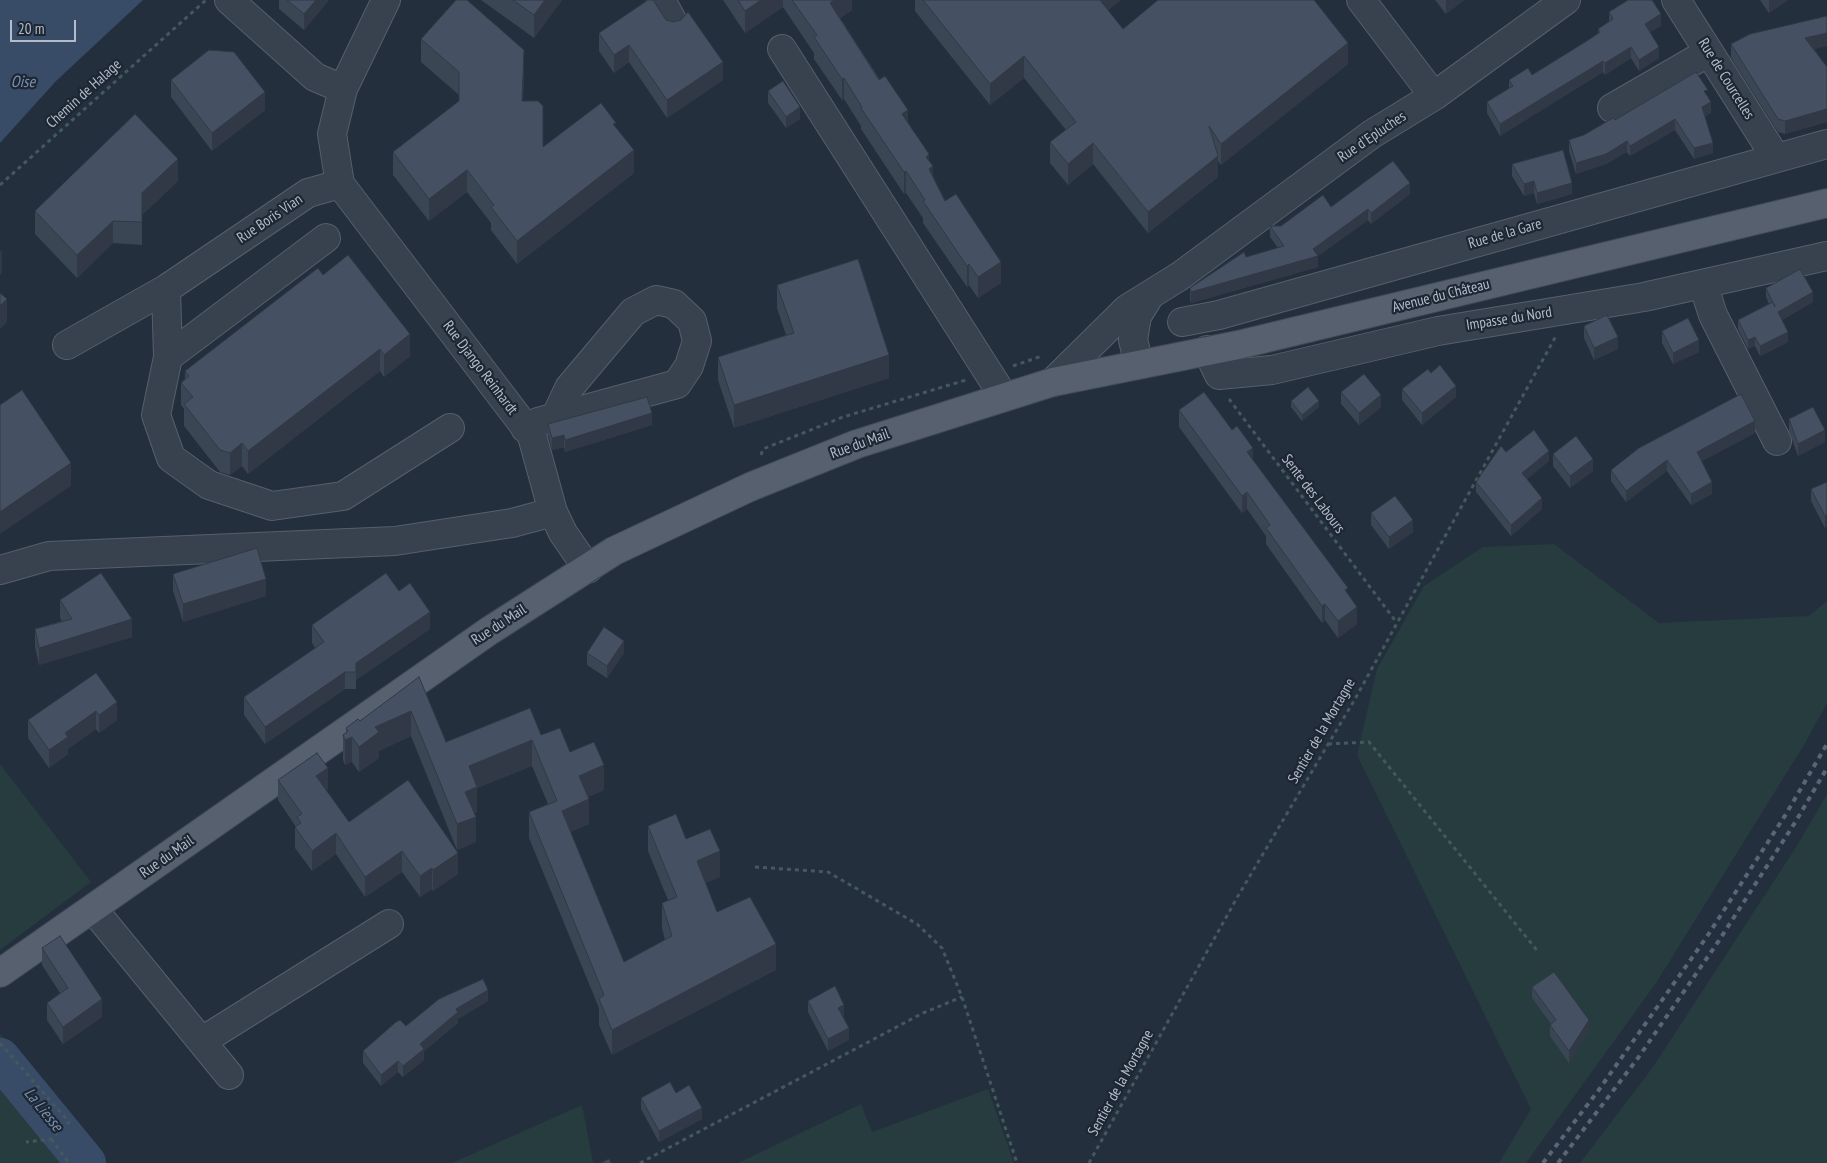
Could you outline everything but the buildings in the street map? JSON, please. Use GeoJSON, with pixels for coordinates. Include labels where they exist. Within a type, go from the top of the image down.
{"type":"FeatureCollection","features":[{"type":"Feature","properties":{"kind":"main road","name":"Avenue du Château"},"geometry":{"type":"LineString","coordinates":[[1053,382],[1248,342],[1827,203]]}},
{"type":"Feature","properties":{"kind":"main road","name":"Rue du Mail"},"geometry":{"type":"LineString","coordinates":[[0,973],[472,643],[631,542],[750,487],[857,444],[1053,382]]}},
{"type":"Feature","properties":{"kind":"street"},"geometry":{"type":"LineString","coordinates":[[229,0],[314,77],[343,89]]}},
{"type":"Feature","properties":{"kind":"street"},"geometry":{"type":"LineString","coordinates":[[340,184],[332,134],[343,89],[386,0]]}},
{"type":"Feature","properties":{"kind":"street"},"geometry":{"type":"LineString","coordinates":[[661,0],[674,24]]}},
{"type":"Feature","properties":{"kind":"street"},"geometry":{"type":"LineString","coordinates":[[1361,0],[1434,96]]}},
{"type":"Feature","properties":{"kind":"street","name":"Rue d'Epluches"},"geometry":{"type":"LineString","coordinates":[[1053,382],[1127,309],[1180,276],[1372,134],[1434,96],[1566,0]]}},
{"type":"Feature","properties":{"kind":"street","name":"Rue de Courcelles"},"geometry":{"type":"LineString","coordinates":[[1676,0],[1776,158]]}},
{"type":"Feature","properties":{"kind":"street"},"geometry":{"type":"LineString","coordinates":[[782,49],[1004,396]]}},
{"type":"Feature","properties":{"kind":"street"},"geometry":{"type":"LineString","coordinates":[[1612,108],[1709,52]]}},
{"type":"Feature","properties":{"kind":"street","name":"Rue de la Gare"},"geometry":{"type":"LineString","coordinates":[[1182,322],[1228,312],[1827,144]]}},
{"type":"Feature","properties":{"kind":"street","name":"Rue Boris Vian"},"geometry":{"type":"LineString","coordinates":[[67,345],[166,289],[308,193],[340,184]]}},
{"type":"Feature","properties":{"kind":"street","name":"Rue Django Reinhardt"},"geometry":{"type":"LineString","coordinates":[[340,184],[532,436],[553,512],[563,533],[588,569]]}},
{"type":"Feature","properties":{"kind":"street"},"geometry":{"type":"LineString","coordinates":[[168,357],[326,238]]}},
{"type":"Feature","properties":{"kind":"street","name":"Impasse du Nord"},"geometry":{"type":"LineString","coordinates":[[1218,375],[1272,370],[1438,331],[1644,297],[1827,256]]}},
{"type":"Feature","properties":{"kind":"street"},"geometry":{"type":"LineString","coordinates":[[1180,276],[1182,322],[1198,351],[1218,375]]}},
{"type":"Feature","properties":{"kind":"street"},"geometry":{"type":"LineString","coordinates":[[1703,284],[1713,315],[1777,441]]}},
{"type":"Feature","properties":{"kind":"street"},"geometry":{"type":"LineString","coordinates":[[166,289],[168,357],[156,415],[171,458],[209,486],[272,506],[343,496],[450,428]]}},
{"type":"Feature","properties":{"kind":"street","name":"Rue d'Epluches"},"geometry":{"type":"LineString","coordinates":[[1138,364],[1133,340],[1137,316],[1150,296]]}},
{"type":"Feature","properties":{"kind":"street"},"geometry":{"type":"LineString","coordinates":[[526,428],[554,418],[677,384],[689,366],[697,341],[692,321],[674,304],[656,300],[633,312],[569,388],[554,418]]}},
{"type":"Feature","properties":{"kind":"street"},"geometry":{"type":"LineString","coordinates":[[0,570],[49,556],[395,541],[512,523],[553,512]]}},
{"type":"Feature","properties":{"kind":"street"},"geometry":{"type":"LineString","coordinates":[[93,909],[229,1075]]}},
{"type":"Feature","properties":{"kind":"street"},"geometry":{"type":"LineString","coordinates":[[202,1041],[390,924]]}},
{"type":"Feature","properties":{"kind":"path","name":"Chemin de Halage"},"geometry":{"type":"LineString","coordinates":[[0,186],[206,0]]}},
{"type":"Feature","properties":{"kind":"path","name":"Sentier de la Mortagne"},"geometry":{"type":"LineString","coordinates":[[1089,1163],[1238,896],[1397,623],[1571,309]]}},
{"type":"Feature","properties":{"kind":"path","name":"Sente des Labours"},"geometry":{"type":"LineString","coordinates":[[1218,375],[1232,406],[1397,623]]}},
{"type":"Feature","properties":{"kind":"path"},"geometry":{"type":"LineString","coordinates":[[1328,744],[1369,742],[1539,953]]}},
{"type":"Feature","properties":{"kind":"path"},"geometry":{"type":"LineString","coordinates":[[755,867],[828,872],[918,924],[942,948],[962,997],[1017,1163]]}},
{"type":"Feature","properties":{"kind":"path"},"geometry":{"type":"LineString","coordinates":[[640,1163],[922,1013],[962,997]]}},
{"type":"Feature","properties":{"kind":"path"},"geometry":{"type":"LineString","coordinates":[[0,1043],[69,1122],[51,1139],[26,1142]]}},
{"type":"Feature","properties":{"kind":"path"},"geometry":{"type":"LineString","coordinates":[[51,1139],[69,1163]]}},
{"type":"Feature","properties":{"kind":"green space"},"geometry":{"type":"Polygon","coordinates":[[[1554,544],[1659,623],[1809,616],[1827,601],[1827,703],[1804,745],[1656,983],[1526,1163],[1499,1163],[1531,1109],[1357,755],[1377,669],[1424,586],[1483,547],[1554,544]]]}},
{"type":"Feature","properties":{"kind":"green space"},"geometry":{"type":"Polygon","coordinates":[[[0,764],[91,882],[0,950],[0,764]]]}},
{"type":"Feature","properties":{"kind":"green space"},"geometry":{"type":"Polygon","coordinates":[[[1827,794],[1827,1163],[1580,1163],[1653,1067],[1798,844],[1827,794]]]}},
{"type":"Feature","properties":{"kind":"green space"},"geometry":{"type":"Polygon","coordinates":[[[0,1034],[3,1037],[107,1163],[0,1163],[0,1034]]]}},
{"type":"Feature","properties":{"kind":"green space"},"geometry":{"type":"Polygon","coordinates":[[[988,1089],[1014,1163],[738,1163],[861,1104],[872,1132],[988,1089]]]}},
{"type":"Feature","properties":{"kind":"green space"},"geometry":{"type":"Polygon","coordinates":[[[582,1105],[593,1163],[452,1163],[582,1105]]]}},
{"type":"Feature","properties":{"kind":"water","name":"Oise"},"geometry":{"type":"Polygon","coordinates":[[[0,0],[143,0],[56,81],[0,143],[0,0]]]}},
{"type":"Feature","properties":{"kind":"waterway","name":"La Liesse"},"geometry":{"type":"LineString","coordinates":[[0,1058],[86,1163]]}},
{"type":"Feature","properties":{"kind":"railway"},"geometry":{"type":"LineString","coordinates":[[1543,1163],[1598,1091],[1708,935],[1786,814],[1827,744]]}},
{"type":"Feature","properties":{"kind":"railway"},"geometry":{"type":"LineString","coordinates":[[1558,1163],[1638,1058],[1718,942],[1796,821],[1827,768]]}}]}
